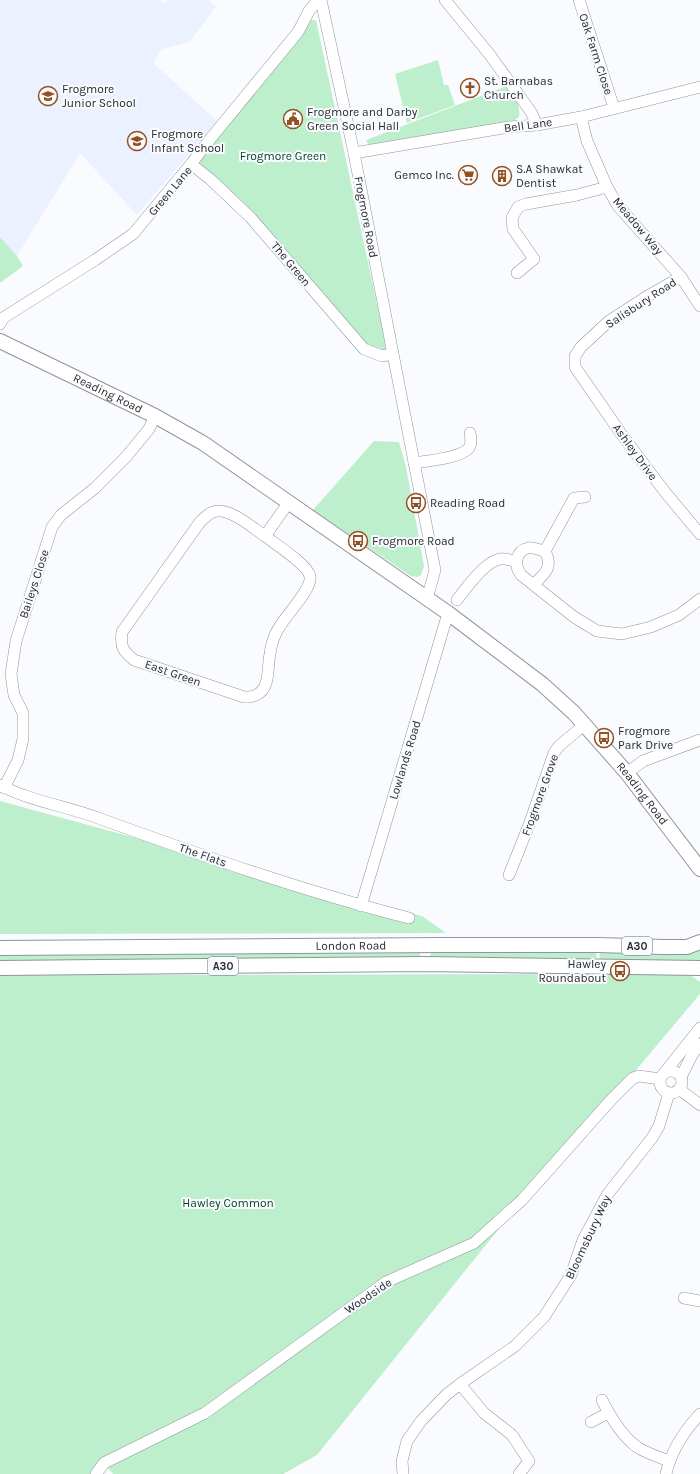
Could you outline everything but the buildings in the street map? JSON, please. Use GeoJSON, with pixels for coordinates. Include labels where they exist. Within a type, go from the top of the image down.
{"type":"FeatureCollection","features":[{"type":"Feature","properties":{"kind":"main road","name":"Reading Road"},"geometry":{"type":"LineString","coordinates":[[0,341],[155,416],[203,443],[448,613],[542,684],[574,713],[627,773],[700,869]]}},
{"type":"Feature","properties":{"kind":"main road","name":"London Road"},"geometry":{"type":"LineString","coordinates":[[0,948],[410,945],[598,945],[687,947],[700,942]]}},
{"type":"Feature","properties":{"kind":"main road","name":"London Road"},"geometry":{"type":"LineString","coordinates":[[0,968],[432,964],[700,968]]}},
{"type":"Feature","properties":{"kind":"street","name":"Frogmore Road"},"geometry":{"type":"LineString","coordinates":[[319,0],[354,153],[435,570],[428,599]]}},
{"type":"Feature","properties":{"kind":"street","name":"Green Lane"},"geometry":{"type":"LineString","coordinates":[[0,324],[3,318],[95,260],[133,234],[298,32],[309,10],[319,0]]}},
{"type":"Feature","properties":{"kind":"street"},"geometry":{"type":"LineString","coordinates":[[445,0],[490,55],[531,112],[537,125]]}},
{"type":"Feature","properties":{"kind":"street","name":"Oak Farm Close"},"geometry":{"type":"LineString","coordinates":[[579,0],[614,108]]}},
{"type":"Feature","properties":{"kind":"street","name":"Bell Lane"},"geometry":{"type":"LineString","coordinates":[[354,153],[509,127],[537,125],[581,117],[700,87]]}},
{"type":"Feature","properties":{"kind":"street","name":"Meadow Way"},"geometry":{"type":"LineString","coordinates":[[581,117],[587,141],[607,187],[618,206],[681,277],[700,306]]}},
{"type":"Feature","properties":{"kind":"street","name":"The Green"},"geometry":{"type":"LineString","coordinates":[[191,164],[210,179],[251,218],[364,349],[382,356],[392,354]]}},
{"type":"Feature","properties":{"kind":"street"},"geometry":{"type":"LineString","coordinates":[[517,273],[534,259],[513,229],[512,218],[518,208],[526,204],[577,195],[607,187]]}},
{"type":"Feature","properties":{"kind":"street","name":"Salisbury Road"},"geometry":{"type":"LineString","coordinates":[[575,367],[575,356],[581,347],[609,321],[681,277]]}},
{"type":"Feature","properties":{"kind":"street","name":"Ashley Drive"},"geometry":{"type":"LineString","coordinates":[[575,367],[665,492],[700,534]]}},
{"type":"Feature","properties":{"kind":"street","name":"Baileys Close"},"geometry":{"type":"LineString","coordinates":[[2,786],[18,760],[23,738],[23,713],[14,695],[11,674],[16,642],[52,527],[61,515],[95,488],[126,456],[149,429],[155,416]]}},
{"type":"Feature","properties":{"kind":"street"},"geometry":{"type":"LineString","coordinates":[[414,464],[462,453],[469,447],[472,440],[470,433]]}},
{"type":"Feature","properties":{"kind":"street"},"geometry":{"type":"LineString","coordinates":[[545,551],[574,498],[585,497]]}},
{"type":"Feature","properties":{"kind":"street"},"geometry":{"type":"LineString","coordinates":[[264,536],[289,502]]}},
{"type":"Feature","properties":{"kind":"street","name":"East Green"},"geometry":{"type":"LineString","coordinates":[[217,511],[228,512],[264,536],[305,567],[310,576],[308,588],[276,632],[270,654],[267,679],[264,688],[257,695],[244,697],[134,660],[125,653],[121,642],[122,632],[200,522],[208,514],[217,511]]}},
{"type":"Feature","properties":{"kind":"street"},"geometry":{"type":"LineString","coordinates":[[534,584],[545,574],[549,559],[545,551],[533,548],[525,549],[521,552],[516,561],[518,572],[574,617],[597,631],[622,634],[651,627],[679,615],[700,599]]}},
{"type":"Feature","properties":{"kind":"street"},"geometry":{"type":"LineString","coordinates":[[457,600],[487,566],[500,559],[516,561]]}},
{"type":"Feature","properties":{"kind":"street","name":"Lowlands Road"},"geometry":{"type":"LineString","coordinates":[[361,906],[448,613]]}},
{"type":"Feature","properties":{"kind":"street","name":"Frogmore Grove"},"geometry":{"type":"LineString","coordinates":[[509,875],[529,825],[554,753],[559,746],[584,725]]}},
{"type":"Feature","properties":{"kind":"street"},"geometry":{"type":"LineString","coordinates":[[627,773],[644,761],[700,740]]}},
{"type":"Feature","properties":{"kind":"street","name":"The Flats"},"geometry":{"type":"LineString","coordinates":[[2,786],[45,802],[94,816],[211,859],[361,906],[408,918]]}},
{"type":"Feature","properties":{"kind":"street"},"geometry":{"type":"LineString","coordinates":[[700,1028],[663,1076],[662,1088],[674,1091],[700,1105]]}},
{"type":"Feature","properties":{"kind":"street"},"geometry":{"type":"LineString","coordinates":[[674,1091],[682,1082],[681,1077],[692,1055],[700,1044]]}},
{"type":"Feature","properties":{"kind":"street","name":"Woodside"},"geometry":{"type":"LineString","coordinates":[[96,1474],[104,1463],[204,1413],[386,1282],[474,1243],[522,1200],[610,1101],[633,1078],[639,1076],[663,1076],[673,1070],[681,1077]]}},
{"type":"Feature","properties":{"kind":"street","name":"Bloomsbury Way"},"geometry":{"type":"LineString","coordinates":[[402,1474],[402,1461],[407,1442],[421,1421],[446,1395],[515,1346],[544,1317],[571,1275],[584,1240],[607,1194],[652,1138],[659,1126],[674,1091]]}},
{"type":"Feature","properties":{"kind":"street"},"geometry":{"type":"LineString","coordinates":[[684,1298],[700,1301]]}},
{"type":"Feature","properties":{"kind":"street"},"geometry":{"type":"LineString","coordinates":[[460,1384],[484,1413],[512,1435],[529,1462],[518,1474]]}},
{"type":"Feature","properties":{"kind":"street"},"geometry":{"type":"LineString","coordinates":[[602,1400],[608,1413],[628,1439],[639,1448],[669,1461]]}},
{"type":"Feature","properties":{"kind":"street"},"geometry":{"type":"LineString","coordinates":[[591,1422],[608,1413]]}},
{"type":"Feature","properties":{"kind":"street"},"geometry":{"type":"LineString","coordinates":[[666,1474],[669,1461],[686,1429],[700,1414]]}},
{"type":"Feature","properties":{"kind":"shaded area","name":"Frogmore Junior School"},"geometry":{"type":"Polygon","coordinates":[[[0,0],[159,0],[165,3],[167,0],[208,0],[216,6],[190,42],[162,49],[153,63],[217,121],[137,215],[80,153],[17,256],[0,237],[0,0]]]}},
{"type":"Feature","properties":{"kind":"green space","name":"Frogmore Green"},"geometry":{"type":"Polygon","coordinates":[[[311,20],[316,20],[387,351],[374,349],[357,339],[198,163],[311,20]]]}},
{"type":"Feature","properties":{"kind":"green space"},"geometry":{"type":"Polygon","coordinates":[[[438,60],[444,85],[448,85],[455,105],[407,123],[395,74],[438,60]]]}},
{"type":"Feature","properties":{"kind":"green space"},"geometry":{"type":"Polygon","coordinates":[[[507,86],[519,109],[519,117],[512,122],[378,145],[368,144],[366,140],[507,86]]]}},
{"type":"Feature","properties":{"kind":"green space"},"geometry":{"type":"Polygon","coordinates":[[[0,237],[17,256],[23,266],[0,283],[0,237]]]}},
{"type":"Feature","properties":{"kind":"green space"},"geometry":{"type":"Polygon","coordinates":[[[374,441],[399,442],[406,467],[424,566],[421,575],[417,577],[411,576],[313,510],[374,441]]]}},
{"type":"Feature","properties":{"kind":"green space"},"geometry":{"type":"Polygon","coordinates":[[[0,801],[422,916],[446,933],[0,934],[0,801]]]}},
{"type":"Feature","properties":{"kind":"green space"},"geometry":{"type":"Polygon","coordinates":[[[700,948],[700,962],[599,962],[600,950],[700,948]]]}},
{"type":"Feature","properties":{"kind":"green space"},"geometry":{"type":"Polygon","coordinates":[[[420,951],[420,958],[0,962],[0,953],[420,951]]]}},
{"type":"Feature","properties":{"kind":"green space"},"geometry":{"type":"Polygon","coordinates":[[[431,951],[597,951],[596,961],[430,958],[431,951]]]}},
{"type":"Feature","properties":{"kind":"green space","name":"Hawley Common"},"geometry":{"type":"Polygon","coordinates":[[[689,974],[700,982],[700,994],[610,1101],[522,1200],[317,1455],[283,1474],[113,1474],[104,1463],[96,1474],[0,1474],[0,975],[689,974]]]}},
{"type":"Feature","properties":{"kind":"place","name":"St. Barnabas Church"},"geometry":{"type":"Point","coordinates":[470,88]}},
{"type":"Feature","properties":{"kind":"place","name":"Frogmore Junior School"},"geometry":{"type":"Point","coordinates":[48,96]}},
{"type":"Feature","properties":{"kind":"place","name":"Frogmore and Darby Green Social Hall"},"geometry":{"type":"Point","coordinates":[293,119]}},
{"type":"Feature","properties":{"kind":"place","name":"Frogmore Infant School"},"geometry":{"type":"Point","coordinates":[137,141]}},
{"type":"Feature","properties":{"kind":"place","name":"Gemco Inc."},"geometry":{"type":"Point","coordinates":[468,175]}},
{"type":"Feature","properties":{"kind":"place","name":"S.A Shawkat Dentist"},"geometry":{"type":"Point","coordinates":[502,176]}},
{"type":"Feature","properties":{"kind":"place","name":"Reading Road"},"geometry":{"type":"Point","coordinates":[416,503]}},
{"type":"Feature","properties":{"kind":"place","name":"Frogmore Road"},"geometry":{"type":"Point","coordinates":[358,541]}},
{"type":"Feature","properties":{"kind":"place","name":"Frogmore Park Drive"},"geometry":{"type":"Point","coordinates":[604,738]}},
{"type":"Feature","properties":{"kind":"place","name":"Hawley Roundabout"},"geometry":{"type":"Point","coordinates":[620,971]}}]}
